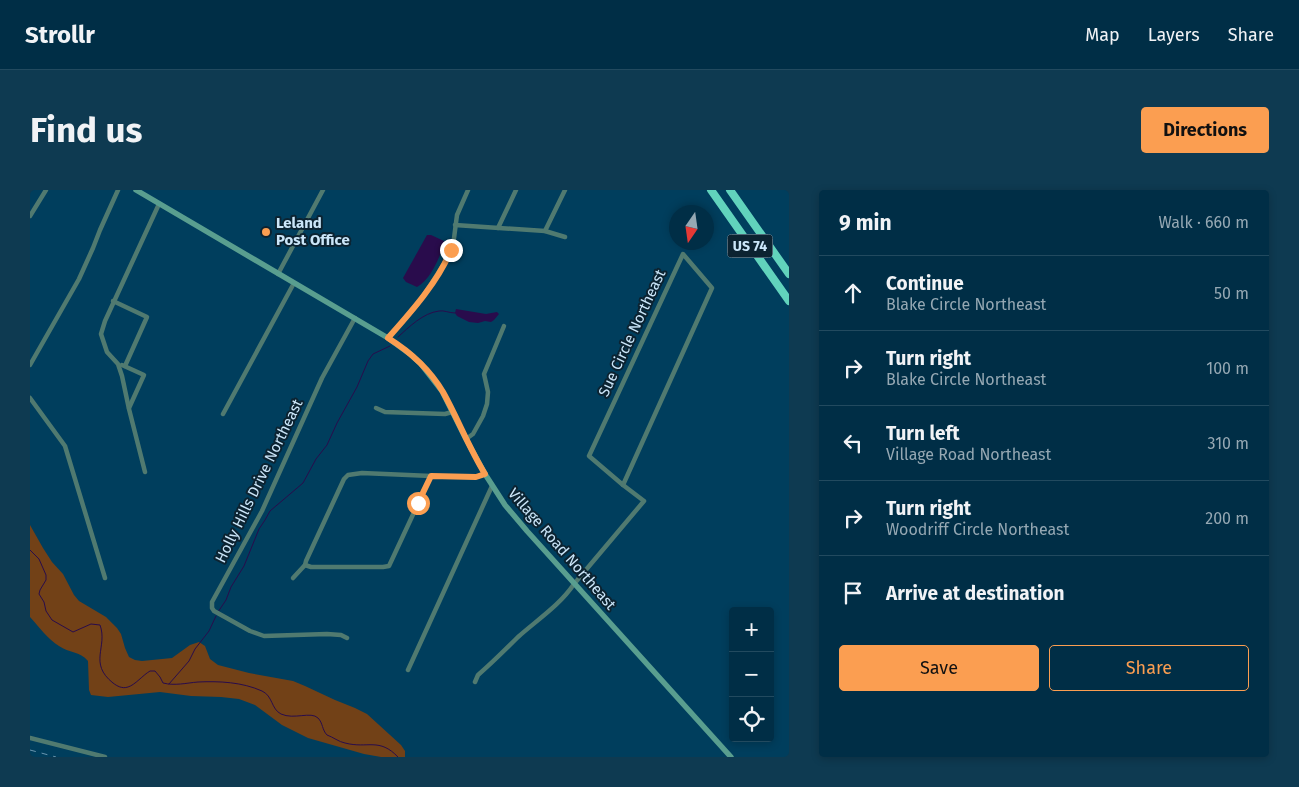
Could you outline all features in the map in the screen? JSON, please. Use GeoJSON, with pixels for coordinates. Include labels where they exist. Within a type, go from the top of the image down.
{"type":"FeatureCollection","features":[{"type":"Feature","properties":{"kind":"highway","name":"US 74"},"geometry":{"type":"LineString","coordinates":[[711,190],[789,301]]}},
{"type":"Feature","properties":{"kind":"highway","name":"US 74"},"geometry":{"type":"LineString","coordinates":[[730,190],[789,274]]}},
{"type":"Feature","properties":{"kind":"main road","name":"Village Road Northeast"},"geometry":{"type":"LineString","coordinates":[[136,190],[388,338],[421,364],[442,391],[485,474],[505,505],[574,584],[732,757]]}},
{"type":"Feature","properties":{"kind":"street"},"geometry":{"type":"LineString","coordinates":[[30,216],[46,190]]}},
{"type":"Feature","properties":{"kind":"street"},"geometry":{"type":"LineString","coordinates":[[30,364],[79,280],[118,190]]}},
{"type":"Feature","properties":{"kind":"street"},"geometry":{"type":"LineString","coordinates":[[278,274],[322,190]]}},
{"type":"Feature","properties":{"kind":"street"},"geometry":{"type":"LineString","coordinates":[[388,338],[414,309],[448,258],[458,212],[468,190]]}},
{"type":"Feature","properties":{"kind":"street"},"geometry":{"type":"LineString","coordinates":[[498,228],[516,190]]}},
{"type":"Feature","properties":{"kind":"street"},"geometry":{"type":"LineString","coordinates":[[545,231],[565,190]]}},
{"type":"Feature","properties":{"kind":"street"},"geometry":{"type":"LineString","coordinates":[[145,472],[122,376],[116,362],[107,352],[100,334],[113,301],[159,204]]}},
{"type":"Feature","properties":{"kind":"street"},"geometry":{"type":"LineString","coordinates":[[455,225],[545,231],[565,237]]}},
{"type":"Feature","properties":{"kind":"street","name":"Sue Circle Northeast"},"geometry":{"type":"LineString","coordinates":[[574,584],[644,501],[623,485],[589,456],[683,254],[712,288],[623,485]]}},
{"type":"Feature","properties":{"kind":"street"},"geometry":{"type":"LineString","coordinates":[[223,414],[294,283]]}},
{"type":"Feature","properties":{"kind":"street"},"geometry":{"type":"LineString","coordinates":[[113,301],[147,317],[125,366]]}},
{"type":"Feature","properties":{"kind":"street","name":"Holly Hills Drive Northeast"},"geometry":{"type":"LineString","coordinates":[[347,638],[341,635],[327,634],[264,636],[250,631],[214,611],[212,602],[262,511],[322,378],[355,318]]}},
{"type":"Feature","properties":{"kind":"street"},"geometry":{"type":"LineString","coordinates":[[466,438],[473,434],[487,404],[488,392],[484,374],[504,326]]}},
{"type":"Feature","properties":{"kind":"street"},"geometry":{"type":"LineString","coordinates":[[116,362],[144,375],[129,409]]}},
{"type":"Feature","properties":{"kind":"street"},"geometry":{"type":"LineString","coordinates":[[30,398],[65,446],[106,578]]}},
{"type":"Feature","properties":{"kind":"street"},"geometry":{"type":"LineString","coordinates":[[376,408],[385,412],[445,414],[452,412]]}},
{"type":"Feature","properties":{"kind":"street"},"geometry":{"type":"LineString","coordinates":[[293,578],[305,565],[341,484],[348,474],[476,477],[485,474]]}},
{"type":"Feature","properties":{"kind":"street"},"geometry":{"type":"LineString","coordinates":[[305,565],[311,567],[389,566],[431,476]]}},
{"type":"Feature","properties":{"kind":"street"},"geometry":{"type":"LineString","coordinates":[[408,670],[492,486]]}},
{"type":"Feature","properties":{"kind":"street"},"geometry":{"type":"LineString","coordinates":[[475,682],[478,675],[559,602],[574,584]]}},
{"type":"Feature","properties":{"kind":"street"},"geometry":{"type":"LineString","coordinates":[[30,738],[105,757]]}},
{"type":"Feature","properties":{"kind":"shaded area"},"geometry":{"type":"Polygon","coordinates":[[[427,235],[444,241],[435,267],[427,279],[417,287],[406,282],[403,278],[427,235]]]}},
{"type":"Feature","properties":{"kind":"shaded area"},"geometry":{"type":"Polygon","coordinates":[[[456,309],[486,314],[497,312],[499,314],[491,322],[469,322],[457,316],[455,313],[456,309]]]}},
{"type":"Feature","properties":{"kind":"shaded area"},"geometry":{"type":"Polygon","coordinates":[[[30,525],[52,562],[63,574],[79,601],[106,617],[117,628],[129,657],[142,661],[172,658],[190,645],[199,642],[205,646],[210,659],[218,665],[293,681],[367,714],[401,745],[405,751],[405,757],[381,757],[364,754],[308,738],[282,725],[255,705],[239,699],[160,692],[108,697],[91,695],[89,690],[88,661],[82,655],[55,643],[30,617],[30,525]]]}},
{"type":"Feature","properties":{"kind":"waterway"},"geometry":{"type":"LineString","coordinates":[[398,337],[427,314],[441,311],[455,313]]}},
{"type":"Feature","properties":{"kind":"waterway"},"geometry":{"type":"LineString","coordinates":[[218,612],[244,566],[259,529],[270,511],[303,483],[316,459],[327,445],[357,387],[368,361],[373,354],[390,346]]}},
{"type":"Feature","properties":{"kind":"waterway"},"geometry":{"type":"LineString","coordinates":[[30,550],[39,559],[46,575],[46,580],[39,594],[44,602],[46,611],[52,620],[73,632],[91,624],[100,625],[102,633],[100,662],[106,676],[116,685],[126,688],[150,671],[155,671],[163,683],[167,684],[214,682],[247,686],[266,693],[275,709],[281,714],[286,716],[315,716],[320,720],[327,735],[338,741],[353,745],[379,745],[385,747],[398,757]]}},
{"type":"Feature","properties":{"kind":"waterway"},"geometry":{"type":"LineString","coordinates":[[169,684],[189,661],[195,649],[209,631],[216,616]]}},
{"type":"Feature","properties":{"kind":"railway"},"geometry":{"type":"LineString","coordinates":[[30,750],[56,757]]}},
{"type":"Feature","properties":{"kind":"place","name":"Leland Post Office"},"geometry":{"type":"Point","coordinates":[266,232]}},
{"type":"Feature","properties":{"kind":"route"},"geometry":{"type":"LineString","coordinates":[[418,503],[431,476],[476,477],[485,474],[442,391],[421,364],[388,338],[417,305],[448,258],[451,250]]}}]}
